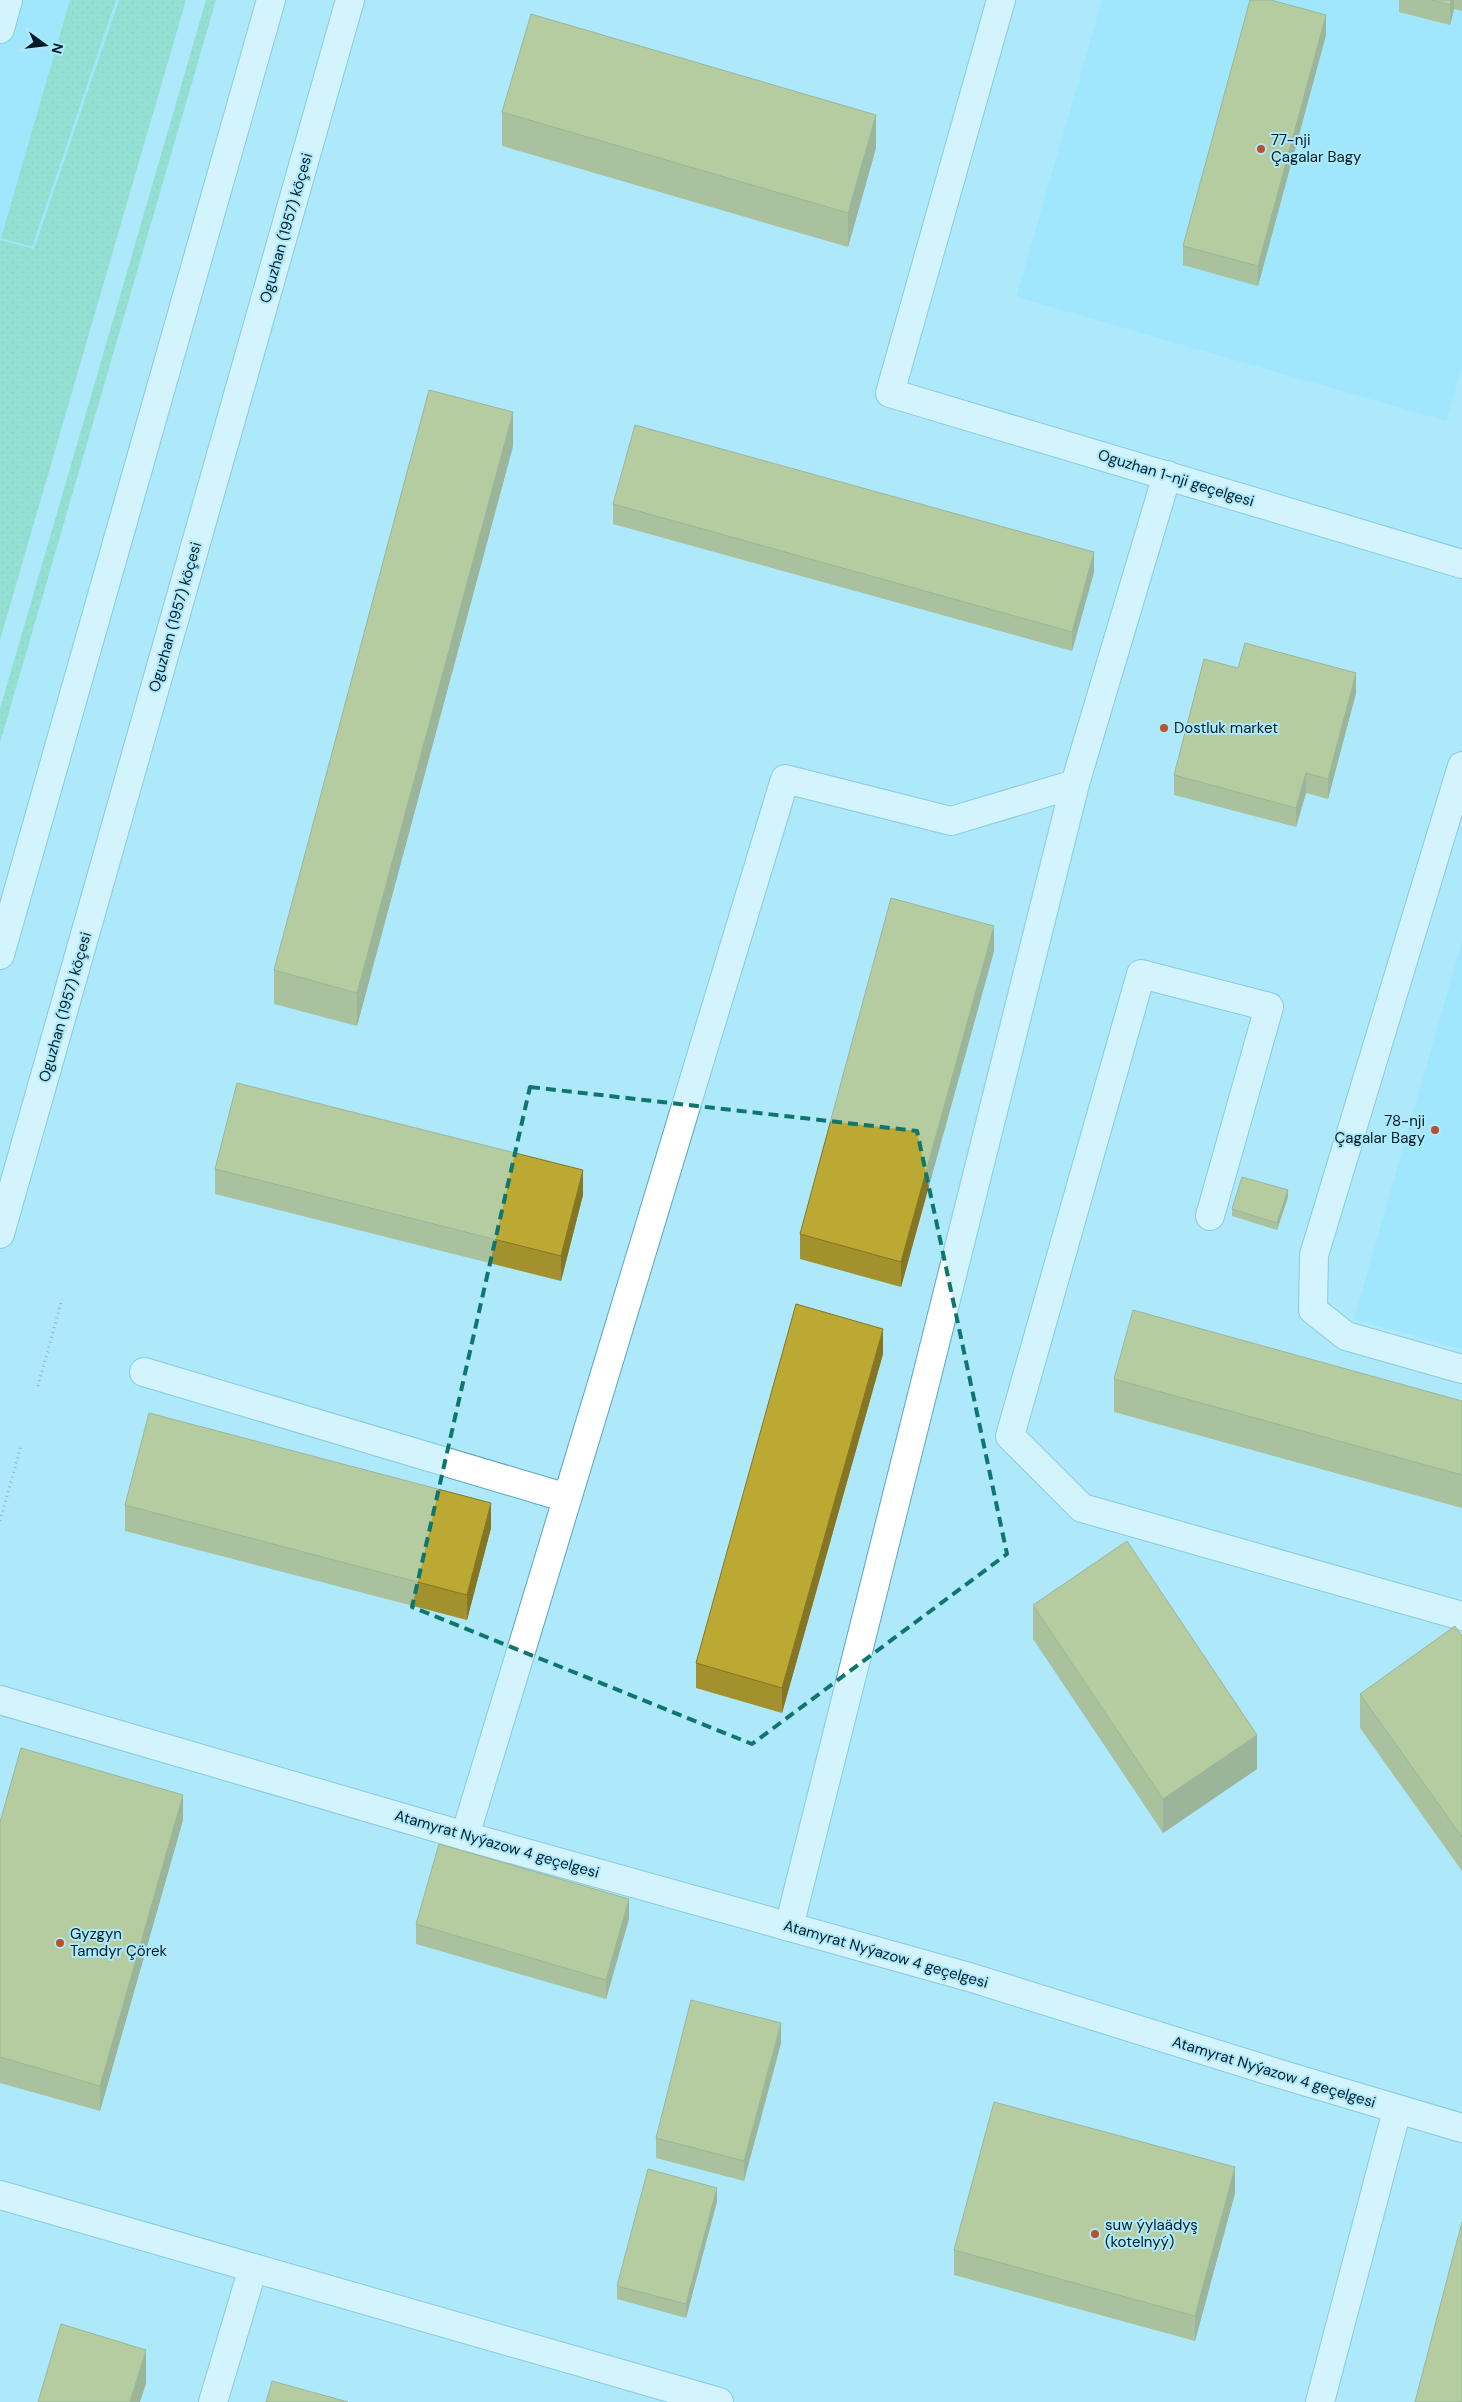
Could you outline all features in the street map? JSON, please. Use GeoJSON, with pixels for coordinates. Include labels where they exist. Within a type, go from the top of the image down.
{"type":"FeatureCollection","features":[{"type":"Feature","properties":{"kind":"street"},"geometry":{"type":"LineString","coordinates":[[0,29],[8,0]]}},
{"type":"Feature","properties":{"kind":"street"},"geometry":{"type":"LineString","coordinates":[[0,955],[7,904],[271,0]]}},
{"type":"Feature","properties":{"kind":"street","name":"Oguzhan (1957) köçesi"},"geometry":{"type":"LineString","coordinates":[[0,1234],[350,0]]}},
{"type":"Feature","properties":{"kind":"street","name":"Oguzhan 1-nji geçelgesi"},"geometry":{"type":"LineString","coordinates":[[1001,0],[890,393],[1462,564]]}},
{"type":"Feature","properties":{"kind":"street"},"geometry":{"type":"LineString","coordinates":[[789,1927],[1075,784],[1167,475]]}},
{"type":"Feature","properties":{"kind":"street"},"geometry":{"type":"LineString","coordinates":[[1462,766],[1314,1255],[1313,1310],[1346,1336],[1462,1369]]}},
{"type":"Feature","properties":{"kind":"street"},"geometry":{"type":"LineString","coordinates":[[465,1836],[786,779],[951,821],[1075,784]]}},
{"type":"Feature","properties":{"kind":"street"},"geometry":{"type":"LineString","coordinates":[[1210,1216],[1269,1008],[1141,974],[1010,1436],[1082,1508],[1462,1616]]}},
{"type":"Feature","properties":{"kind":"street"},"geometry":{"type":"LineString","coordinates":[[144,1372],[567,1498]]}},
{"type":"Feature","properties":{"kind":"street","name":"Atamyrat Nyýazow 4 geçelgesi"},"geometry":{"type":"LineString","coordinates":[[0,1700],[465,1836],[969,1977],[1397,2110],[1462,2128]]}},
{"type":"Feature","properties":{"kind":"street"},"geometry":{"type":"LineString","coordinates":[[1320,2402],[1397,2110]]}},
{"type":"Feature","properties":{"kind":"street"},"geometry":{"type":"LineString","coordinates":[[0,2195],[719,2402]]}},
{"type":"Feature","properties":{"kind":"street"},"geometry":{"type":"LineString","coordinates":[[213,2402],[253,2268]]}},
{"type":"Feature","properties":{"kind":"path"},"geometry":{"type":"LineString","coordinates":[[38,1386],[62,1299]]}},
{"type":"Feature","properties":{"kind":"path"},"geometry":{"type":"LineString","coordinates":[[0,1521],[22,1446]]}},
{"type":"Feature","properties":{"kind":"highlighted area"},"geometry":{"type":"Polygon","coordinates":[[[530,1087],[917,1131],[1007,1554],[752,1744],[412,1607],[530,1087]]]}},
{"type":"Feature","properties":{"kind":"shaded area"},"geometry":{"type":"Polygon","coordinates":[[[0,0],[136,0],[0,461],[0,0]]]}},
{"type":"Feature","properties":{"kind":"shaded area","name":"77-nji Çagalar Bagy"},"geometry":{"type":"Polygon","coordinates":[[[1102,0],[1462,0],[1462,367],[1446,421],[1016,297],[1102,0]]]}},
{"type":"Feature","properties":{"kind":"shaded area","name":"78-nji Çagalar Bagy"},"geometry":{"type":"Polygon","coordinates":[[[1462,941],[1462,1349],[1354,1319],[1462,941]]]}},
{"type":"Feature","properties":{"kind":"green space"},"geometry":{"type":"Polygon","coordinates":[[[70,0],[116,0],[32,247],[1,238],[70,0]]]}},
{"type":"Feature","properties":{"kind":"green space"},"geometry":{"type":"Polygon","coordinates":[[[119,0],[186,0],[0,640],[0,240],[34,249],[119,0]]]}},
{"type":"Feature","properties":{"kind":"green space"},"geometry":{"type":"Polygon","coordinates":[[[206,0],[216,0],[0,743],[0,709],[206,0]]]}},
{"type":"Feature","properties":{"kind":"building"},"geometry":{"type":"Polygon","coordinates":[[[1250,0],[1271,0],[1326,15],[1258,266],[1183,246],[1250,0]]]}},
{"type":"Feature","properties":{"kind":"building"},"geometry":{"type":"Polygon","coordinates":[[[1431,0],[1451,0],[1450,5],[1431,0]]]}},
{"type":"Feature","properties":{"kind":"building"},"geometry":{"type":"Polygon","coordinates":[[[531,14],[876,115],[848,213],[502,112],[531,14]]]}},
{"type":"Feature","properties":{"kind":"building"},"geometry":{"type":"Polygon","coordinates":[[[429,390],[513,412],[357,993],[274,970],[429,390]]]}},
{"type":"Feature","properties":{"kind":"building"},"geometry":{"type":"Polygon","coordinates":[[[635,425],[1094,552],[1072,632],[613,504],[635,425]]]}},
{"type":"Feature","properties":{"kind":"building"},"geometry":{"type":"Polygon","coordinates":[[[1245,643],[1356,673],[1328,779],[1306,773],[1296,808],[1174,775],[1204,659],[1238,668],[1245,643]]]}},
{"type":"Feature","properties":{"kind":"building"},"geometry":{"type":"Polygon","coordinates":[[[891,898],[994,926],[901,1262],[800,1234],[891,898]]]}},
{"type":"Feature","properties":{"kind":"building"},"geometry":{"type":"Polygon","coordinates":[[[237,1083],[583,1170],[561,1256],[215,1169],[237,1083]]]}},
{"type":"Feature","properties":{"kind":"building"},"geometry":{"type":"Polygon","coordinates":[[[1242,1177],[1288,1190],[1277,1223],[1232,1209],[1242,1177]]]}},
{"type":"Feature","properties":{"kind":"building"},"geometry":{"type":"Polygon","coordinates":[[[796,1304],[883,1329],[782,1688],[696,1663],[796,1304]]]}},
{"type":"Feature","properties":{"kind":"building"},"geometry":{"type":"Polygon","coordinates":[[[1133,1310],[1462,1401],[1462,1475],[1114,1379],[1133,1310]]]}},
{"type":"Feature","properties":{"kind":"building"},"geometry":{"type":"Polygon","coordinates":[[[149,1413],[491,1503],[467,1595],[125,1505],[149,1413]]]}},
{"type":"Feature","properties":{"kind":"building"},"geometry":{"type":"Polygon","coordinates":[[[1127,1541],[1257,1735],[1163,1799],[1033,1605],[1127,1541]]]}},
{"type":"Feature","properties":{"kind":"building"},"geometry":{"type":"Polygon","coordinates":[[[1455,1626],[1462,1636],[1462,1837],[1360,1694],[1455,1626]]]}},
{"type":"Feature","properties":{"kind":"building"},"geometry":{"type":"Polygon","coordinates":[[[21,1748],[183,1795],[100,2086],[0,2057],[0,1822],[21,1748]]]}},
{"type":"Feature","properties":{"kind":"building"},"geometry":{"type":"Polygon","coordinates":[[[439,1844],[629,1899],[606,1980],[416,1924],[439,1844]]]}},
{"type":"Feature","properties":{"kind":"building"},"geometry":{"type":"Polygon","coordinates":[[[691,2000],[781,2023],[744,2161],[656,2138],[691,2000]]]}},
{"type":"Feature","properties":{"kind":"building","name":"suw ýylaädyş (kotelnyý)"},"geometry":{"type":"Polygon","coordinates":[[[994,2102],[1235,2167],[1195,2316],[954,2250],[994,2102]]]}},
{"type":"Feature","properties":{"kind":"building"},"geometry":{"type":"Polygon","coordinates":[[[648,2169],[717,2188],[686,2304],[617,2286],[648,2169]]]}},
{"type":"Feature","properties":{"kind":"building"},"geometry":{"type":"Polygon","coordinates":[[[1462,2222],[1462,2402],[1415,2402],[1462,2222]]]}},
{"type":"Feature","properties":{"kind":"building"},"geometry":{"type":"Polygon","coordinates":[[[61,2324],[146,2350],[130,2402],[38,2402],[61,2324]]]}},
{"type":"Feature","properties":{"kind":"building"},"geometry":{"type":"Polygon","coordinates":[[[272,2381],[348,2402],[266,2402],[272,2381]]]}},
{"type":"Feature","properties":{"kind":"place","name":"77-nji Çagalar Bagy"},"geometry":{"type":"Point","coordinates":[1261,149]}},
{"type":"Feature","properties":{"kind":"place","name":"Dostluk market"},"geometry":{"type":"Point","coordinates":[1164,728]}},
{"type":"Feature","properties":{"kind":"place","name":"78-nji Çagalar Bagy"},"geometry":{"type":"Point","coordinates":[1435,1130]}},
{"type":"Feature","properties":{"kind":"place","name":"Gyzgyn Tamdyr Çörek"},"geometry":{"type":"Point","coordinates":[60,1943]}},
{"type":"Feature","properties":{"kind":"place","name":"suw ýylaädyş (kotelnyý)"},"geometry":{"type":"Point","coordinates":[1095,2234]}}]}
